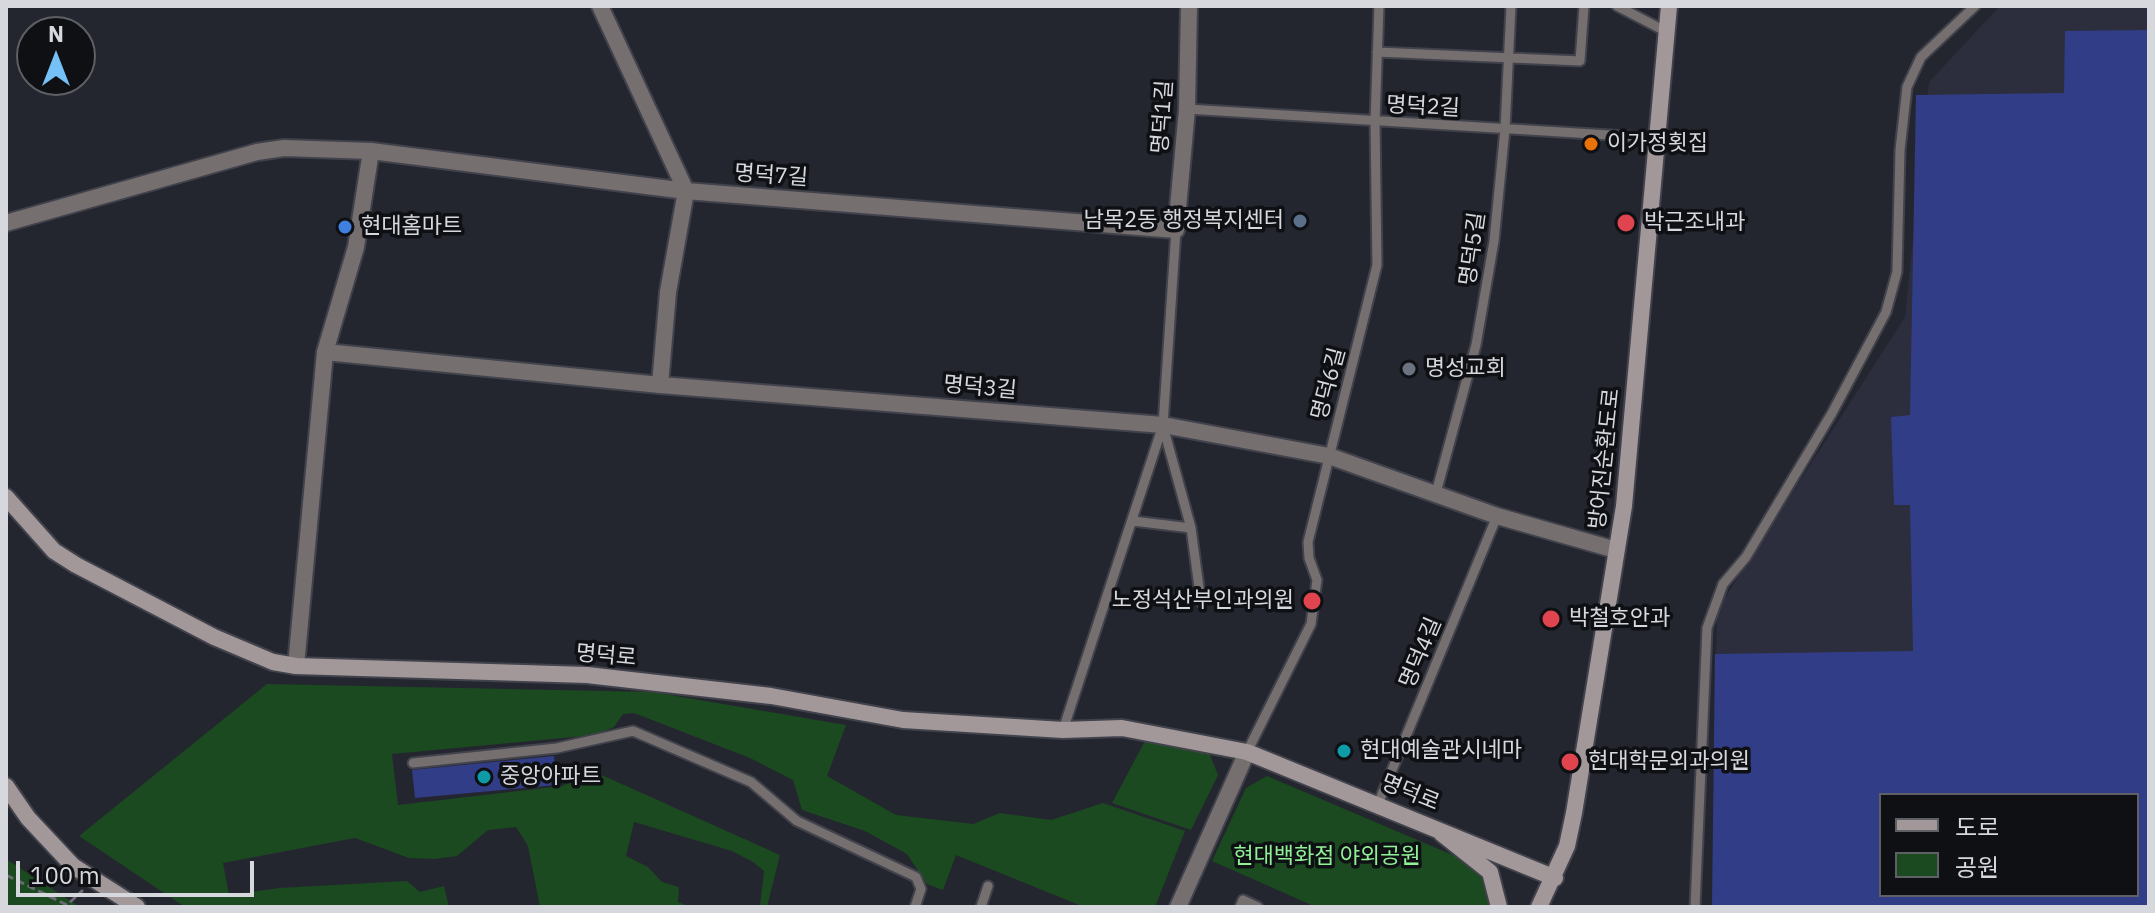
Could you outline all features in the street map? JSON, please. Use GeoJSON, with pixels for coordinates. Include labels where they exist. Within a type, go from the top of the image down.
{"type":"FeatureCollection","features":[{"type":"Feature","properties":{"kind":"street"},"geometry":{"type":"LineString","coordinates":[[600,6],[686,191],[668,292],[660,385]]}},
{"type":"Feature","properties":{"kind":"street","name":"명덕1길"},"geometry":{"type":"LineString","coordinates":[[1176,230],[1187,109],[1189,6]]}},
{"type":"Feature","properties":{"kind":"street","name":"방어진순환도로"},"geometry":{"type":"LineString","coordinates":[[1539,907],[1555,878],[1567,846],[1574,813],[1624,506],[1669,6]]}},
{"type":"Feature","properties":{"kind":"street","name":"명덕7길"},"geometry":{"type":"LineString","coordinates":[[6,223],[257,152],[284,148],[371,151],[686,191],[1176,230]]}},
{"type":"Feature","properties":{"kind":"street"},"geometry":{"type":"LineString","coordinates":[[296,666],[325,352],[356,247],[371,151]]}},
{"type":"Feature","properties":{"kind":"street","name":"명덕3길"},"geometry":{"type":"LineString","coordinates":[[325,352],[660,385],[1163,425],[1329,456],[1497,516],[1616,550]]}},
{"type":"Feature","properties":{"kind":"street","name":"명덕로"},"geometry":{"type":"LineString","coordinates":[[6,497],[54,551],[76,565],[214,637],[273,662],[296,666],[587,675],[771,696],[903,720],[1063,730],[1122,728],[1247,752],[1435,826],[1555,878]]}},
{"type":"Feature","properties":{"kind":"street"},"geometry":{"type":"LineString","coordinates":[[1178,907],[1247,752]]}},
{"type":"Feature","properties":{"kind":"street"},"geometry":{"type":"LineString","coordinates":[[6,786],[28,818],[73,866],[137,907]]}},
{"type":"Feature","properties":{"kind":"street"},"geometry":{"type":"LineString","coordinates":[[1435,826],[1453,845],[1490,872],[1499,907]]}},
{"type":"Feature","properties":{"kind":"lane","name":"명덕6길"},"geometry":{"type":"LineString","coordinates":[[1247,752],[1311,624],[1317,580],[1308,542],[1377,265],[1375,122],[1379,6]]}},
{"type":"Feature","properties":{"kind":"lane","name":"명덕5길"},"geometry":{"type":"LineString","coordinates":[[1436,493],[1476,345],[1494,241],[1505,129],[1511,6]]}},
{"type":"Feature","properties":{"kind":"lane"},"geometry":{"type":"LineString","coordinates":[[1377,52],[1580,61],[1584,6]]}},
{"type":"Feature","properties":{"kind":"lane"},"geometry":{"type":"LineString","coordinates":[[1617,6],[1667,32]]}},
{"type":"Feature","properties":{"kind":"lane"},"geometry":{"type":"LineString","coordinates":[[1695,907],[1707,628],[1723,584],[1746,557],[1886,312],[1897,272],[1900,150],[1907,87],[1921,57],[1975,6]]}},
{"type":"Feature","properties":{"kind":"lane","name":"명덕2길"},"geometry":{"type":"LineString","coordinates":[[1187,109],[1658,138]]}},
{"type":"Feature","properties":{"kind":"lane"},"geometry":{"type":"LineString","coordinates":[[1063,730],[1163,425],[1176,230]]}},
{"type":"Feature","properties":{"kind":"lane"},"geometry":{"type":"LineString","coordinates":[[1163,425],[1191,528],[1201,602]]}},
{"type":"Feature","properties":{"kind":"lane","name":"명덕4길"},"geometry":{"type":"LineString","coordinates":[[1378,804],[1497,516]]}},
{"type":"Feature","properties":{"kind":"lane"},"geometry":{"type":"LineString","coordinates":[[1133,521],[1191,528]]}},
{"type":"Feature","properties":{"kind":"lane"},"geometry":{"type":"LineString","coordinates":[[413,763],[557,748],[633,731],[751,782],[797,821],[916,877],[921,889],[915,907]]}},
{"type":"Feature","properties":{"kind":"lane"},"geometry":{"type":"LineString","coordinates":[[981,907],[988,886]]}},
{"type":"Feature","properties":{"kind":"lane"},"geometry":{"type":"LineString","coordinates":[[1240,907],[1243,900],[1258,907]]}},
{"type":"Feature","properties":{"kind":"path"},"geometry":{"type":"LineString","coordinates":[[6,875],[67,905],[94,879]]}},
{"type":"Feature","properties":{"kind":"shaded area"},"geometry":{"type":"Polygon","coordinates":[[[2000,6],[2149,6],[2149,907],[1712,907],[1717,610],[1905,317],[1929,82],[2000,6]]]}},
{"type":"Feature","properties":{"kind":"green space"},"geometry":{"type":"Polygon","coordinates":[[[267,684],[653,692],[846,725],[827,776],[896,815],[973,824],[1000,813],[1051,820],[1103,803],[1185,831],[1155,907],[1084,907],[956,855],[943,890],[927,884],[907,854],[865,831],[802,810],[793,780],[750,758],[634,713],[623,714],[614,727],[595,735],[392,754],[398,805],[562,786],[595,772],[780,855],[767,907],[760,906],[764,871],[753,862],[732,851],[634,822],[626,856],[648,867],[662,882],[679,887],[678,902],[690,907],[540,907],[528,846],[516,827],[488,830],[457,856],[435,859],[409,858],[355,838],[223,863],[229,895],[279,888],[407,881],[420,892],[444,886],[449,907],[185,907],[79,836],[267,684]]]}},
{"type":"Feature","properties":{"kind":"green space"},"geometry":{"type":"Polygon","coordinates":[[[1146,739],[1208,750],[1218,775],[1191,830],[1112,803],[1146,739]]]}},
{"type":"Feature","properties":{"kind":"green space","name":"현대백화점 야외공원"},"geometry":{"type":"Polygon","coordinates":[[[1267,776],[1476,865],[1485,877],[1489,907],[1316,907],[1212,861],[1246,788],[1267,776]]]}},
{"type":"Feature","properties":{"kind":"green space"},"geometry":{"type":"Polygon","coordinates":[[[6,859],[80,907],[6,907],[6,859]]]}},
{"type":"Feature","properties":{"kind":"building"},"geometry":{"type":"Polygon","coordinates":[[[2149,30],[2149,907],[1712,907],[1715,654],[1913,651],[1910,505],[1894,505],[1891,417],[1910,415],[1916,95],[2064,93],[2065,31],[2149,30]]]}},
{"type":"Feature","properties":{"kind":"building","name":"중앙아파트"},"geometry":{"type":"Polygon","coordinates":[[[554,756],[556,785],[415,798],[412,770],[554,756]]]}},
{"type":"Feature","properties":{"kind":"place","name":"이가정횟집"},"geometry":{"type":"Point","coordinates":[1591,144]}},
{"type":"Feature","properties":{"kind":"place","name":"남목2동 행정복지센터"},"geometry":{"type":"Point","coordinates":[1300,221]}},
{"type":"Feature","properties":{"kind":"place","name":"박근조내과"},"geometry":{"type":"Point","coordinates":[1626,223]}},
{"type":"Feature","properties":{"kind":"place","name":"현대홈마트"},"geometry":{"type":"Point","coordinates":[345,227]}},
{"type":"Feature","properties":{"kind":"place","name":"명성교회"},"geometry":{"type":"Point","coordinates":[1409,369]}},
{"type":"Feature","properties":{"kind":"place","name":"노정석산부인과의원"},"geometry":{"type":"Point","coordinates":[1312,601]}},
{"type":"Feature","properties":{"kind":"place","name":"박철호안과"},"geometry":{"type":"Point","coordinates":[1551,619]}},
{"type":"Feature","properties":{"kind":"place","name":"현대예술관시네마"},"geometry":{"type":"Point","coordinates":[1344,751]}},
{"type":"Feature","properties":{"kind":"place","name":"현대학문외과의원"},"geometry":{"type":"Point","coordinates":[1570,762]}},
{"type":"Feature","properties":{"kind":"place","name":"중앙아파트"},"geometry":{"type":"Point","coordinates":[484,777]}}]}
